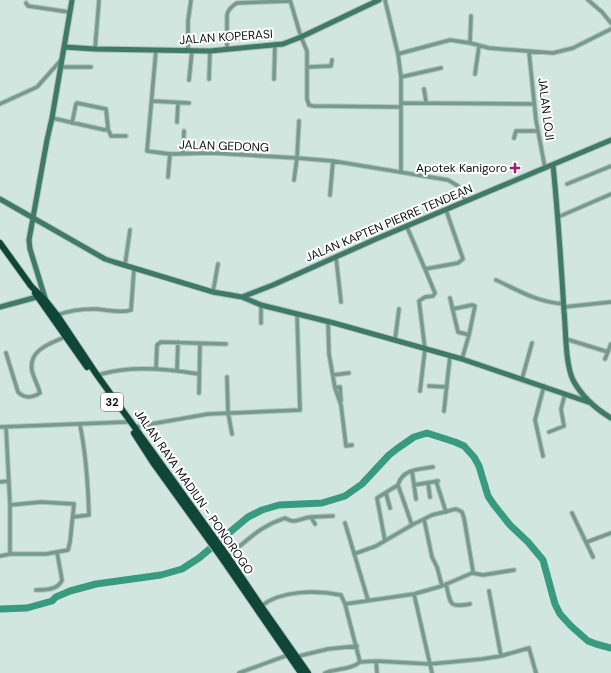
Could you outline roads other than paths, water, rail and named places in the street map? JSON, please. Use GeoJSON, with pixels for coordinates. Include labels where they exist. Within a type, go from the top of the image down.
{"type":"FeatureCollection","features":[{"type":"Feature","properties":{"kind":"highway","name":"JALAN RAYA MADIUN - PONOROGO"},"geometry":{"type":"LineString","coordinates":[[0,243],[31,286],[37,297],[97,375],[134,427],[194,516],[227,554],[244,586],[292,657],[308,673]]}},
{"type":"Feature","properties":{"kind":"highway","name":"JALAN RAYA MADIUN - PONOROGO"},"geometry":{"type":"LineString","coordinates":[[31,286],[57,315],[67,335],[154,464],[170,482]]}},
{"type":"Feature","properties":{"kind":"highway","name":"JALAN RAYA MADIUN - PONOROGO"},"geometry":{"type":"LineString","coordinates":[[244,586],[261,606],[301,673]]}},
{"type":"Feature","properties":{"kind":"street"},"geometry":{"type":"LineString","coordinates":[[46,301],[30,249],[30,233],[52,118],[72,0]]}},
{"type":"Feature","properties":{"kind":"street"},"geometry":{"type":"LineString","coordinates":[[95,49],[99,0]]}},
{"type":"Feature","properties":{"kind":"street"},"geometry":{"type":"LineString","coordinates":[[189,80],[190,51],[188,21],[191,0]]}},
{"type":"Feature","properties":{"kind":"street"},"geometry":{"type":"LineString","coordinates":[[227,49],[226,15],[234,5],[290,0],[301,37],[307,51],[307,99],[308,104],[311,106],[402,105],[426,102],[534,104]]}},
{"type":"Feature","properties":{"kind":"street","name":"JALAN KOPERASI"},"geometry":{"type":"LineString","coordinates":[[64,48],[210,51],[291,42],[379,0]]}},
{"type":"Feature","properties":{"kind":"street"},"geometry":{"type":"LineString","coordinates":[[385,0],[398,54],[401,77],[401,172]]}},
{"type":"Feature","properties":{"kind":"street"},"geometry":{"type":"LineString","coordinates":[[588,0],[611,22]]}},
{"type":"Feature","properties":{"kind":"street"},"geometry":{"type":"LineString","coordinates":[[26,3],[28,6],[69,12]]}},
{"type":"Feature","properties":{"kind":"street"},"geometry":{"type":"LineString","coordinates":[[470,43],[471,16]]}},
{"type":"Feature","properties":{"kind":"street"},"geometry":{"type":"LineString","coordinates":[[398,54],[447,41],[470,43],[489,48],[529,52],[562,52],[611,29]]}},
{"type":"Feature","properties":{"kind":"street"},"geometry":{"type":"LineString","coordinates":[[274,78],[275,44]]}},
{"type":"Feature","properties":{"kind":"street"},"geometry":{"type":"LineString","coordinates":[[475,74],[479,46]]}},
{"type":"Feature","properties":{"kind":"street","name":"JALAN GEDONG"},"geometry":{"type":"LineString","coordinates":[[156,50],[148,151],[170,154],[212,153],[333,161],[448,180],[458,186],[466,201]]}},
{"type":"Feature","properties":{"kind":"street"},"geometry":{"type":"LineString","coordinates":[[209,79],[210,51]]}},
{"type":"Feature","properties":{"kind":"street","name":"JALAN LOJI"},"geometry":{"type":"LineString","coordinates":[[529,52],[534,104],[545,168]]}},
{"type":"Feature","properties":{"kind":"street"},"geometry":{"type":"LineString","coordinates":[[0,104],[34,89],[44,81],[62,58]]}},
{"type":"Feature","properties":{"kind":"street"},"geometry":{"type":"LineString","coordinates":[[307,67],[331,66],[332,60]]}},
{"type":"Feature","properties":{"kind":"street"},"geometry":{"type":"LineString","coordinates":[[61,67],[91,67]]}},
{"type":"Feature","properties":{"kind":"street"},"geometry":{"type":"LineString","coordinates":[[401,77],[441,68]]}},
{"type":"Feature","properties":{"kind":"street"},"geometry":{"type":"LineString","coordinates":[[424,89],[426,102]]}},
{"type":"Feature","properties":{"kind":"street"},"geometry":{"type":"LineString","coordinates":[[152,101],[189,104]]}},
{"type":"Feature","properties":{"kind":"street"},"geometry":{"type":"LineString","coordinates":[[72,123],[77,103],[105,108],[108,129],[111,136],[126,136]]}},
{"type":"Feature","properties":{"kind":"street"},"geometry":{"type":"LineString","coordinates":[[177,122],[178,103]]}},
{"type":"Feature","properties":{"kind":"street"},"geometry":{"type":"LineString","coordinates":[[52,118],[105,130],[108,129]]}},
{"type":"Feature","properties":{"kind":"street"},"geometry":{"type":"LineString","coordinates":[[294,180],[299,121]]}},
{"type":"Feature","properties":{"kind":"street"},"geometry":{"type":"LineString","coordinates":[[184,131],[184,154]]}},
{"type":"Feature","properties":{"kind":"street"},"geometry":{"type":"LineString","coordinates":[[514,138],[516,131],[538,131]]}},
{"type":"Feature","properties":{"kind":"street","name":"JALAN KAPTEN PIERRE TENDEAN"},"geometry":{"type":"LineString","coordinates":[[242,297],[611,140]]}},
{"type":"Feature","properties":{"kind":"street"},"geometry":{"type":"LineString","coordinates":[[168,176],[170,154]]}},
{"type":"Feature","properties":{"kind":"street"},"geometry":{"type":"LineString","coordinates":[[330,195],[333,161]]}},
{"type":"Feature","properties":{"kind":"street"},"geometry":{"type":"LineString","coordinates":[[553,165],[568,360],[573,380],[581,392],[594,407],[611,418]]}},
{"type":"Feature","properties":{"kind":"street"},"geometry":{"type":"LineString","coordinates":[[567,184],[611,166]]}},
{"type":"Feature","properties":{"kind":"street"},"geometry":{"type":"LineString","coordinates":[[558,217],[611,194]]}},
{"type":"Feature","properties":{"kind":"street"},"geometry":{"type":"LineString","coordinates":[[0,199],[105,259],[214,292],[242,297],[261,305],[328,321],[462,359],[591,402]]}},
{"type":"Feature","properties":{"kind":"street"},"geometry":{"type":"LineString","coordinates":[[425,269],[452,265],[463,261],[446,210]]}},
{"type":"Feature","properties":{"kind":"street"},"geometry":{"type":"LineString","coordinates":[[407,226],[435,293],[433,296],[425,297],[420,301],[425,349],[420,391]]}},
{"type":"Feature","properties":{"kind":"street"},"geometry":{"type":"LineString","coordinates":[[124,265],[130,230]]}},
{"type":"Feature","properties":{"kind":"street"},"geometry":{"type":"LineString","coordinates":[[336,257],[341,302]]}},
{"type":"Feature","properties":{"kind":"street"},"geometry":{"type":"LineString","coordinates":[[214,292],[218,264]]}},
{"type":"Feature","properties":{"kind":"street"},"geometry":{"type":"LineString","coordinates":[[57,315],[65,312],[93,309],[125,312],[131,310],[134,268]]}},
{"type":"Feature","properties":{"kind":"street"},"geometry":{"type":"LineString","coordinates":[[496,280],[536,299],[564,306],[611,302]]}},
{"type":"Feature","properties":{"kind":"street"},"geometry":{"type":"LineString","coordinates":[[0,307],[37,297]]}},
{"type":"Feature","properties":{"kind":"street"},"geometry":{"type":"LineString","coordinates":[[450,298],[458,332],[469,335]]}},
{"type":"Feature","properties":{"kind":"street"},"geometry":{"type":"LineString","coordinates":[[261,305],[261,323]]}},
{"type":"Feature","properties":{"kind":"street"},"geometry":{"type":"LineString","coordinates":[[453,309],[472,305],[475,306],[462,359]]}},
{"type":"Feature","properties":{"kind":"street"},"geometry":{"type":"LineString","coordinates":[[395,340],[399,309]]}},
{"type":"Feature","properties":{"kind":"street"},"geometry":{"type":"LineString","coordinates":[[134,427],[208,414],[301,409],[297,314]]}},
{"type":"Feature","properties":{"kind":"street"},"geometry":{"type":"LineString","coordinates":[[328,321],[329,354],[335,388],[340,387],[346,446],[352,445]]}},
{"type":"Feature","properties":{"kind":"street"},"geometry":{"type":"LineString","coordinates":[[6,353],[18,392],[29,397],[40,392],[32,367],[33,359],[37,352],[48,344],[67,335]]}},
{"type":"Feature","properties":{"kind":"street"},"geometry":{"type":"LineString","coordinates":[[566,339],[608,352]]}},
{"type":"Feature","properties":{"kind":"street"},"geometry":{"type":"LineString","coordinates":[[156,369],[157,345],[163,341],[200,344],[226,344]]}},
{"type":"Feature","properties":{"kind":"street"},"geometry":{"type":"LineString","coordinates":[[177,370],[178,342]]}},
{"type":"Feature","properties":{"kind":"street"},"geometry":{"type":"LineString","coordinates":[[522,379],[532,343]]}},
{"type":"Feature","properties":{"kind":"street"},"geometry":{"type":"LineString","coordinates":[[199,393],[200,344]]}},
{"type":"Feature","properties":{"kind":"street"},"geometry":{"type":"LineString","coordinates":[[605,359],[611,344]]}},
{"type":"Feature","properties":{"kind":"street"},"geometry":{"type":"LineString","coordinates":[[444,411],[450,356]]}},
{"type":"Feature","properties":{"kind":"street"},"geometry":{"type":"LineString","coordinates":[[97,375],[121,370],[156,369],[177,370],[199,374]]}},
{"type":"Feature","properties":{"kind":"street"},"geometry":{"type":"LineString","coordinates":[[333,375],[349,373]]}},
{"type":"Feature","properties":{"kind":"street"},"geometry":{"type":"LineString","coordinates":[[227,377],[228,412],[232,434]]}},
{"type":"Feature","properties":{"kind":"street"},"geometry":{"type":"LineString","coordinates":[[429,386],[447,388]]}},
{"type":"Feature","properties":{"kind":"street"},"geometry":{"type":"LineString","coordinates":[[543,456],[535,420],[544,386]]}},
{"type":"Feature","properties":{"kind":"street"},"geometry":{"type":"LineString","coordinates":[[549,432],[564,426],[560,409],[564,394]]}},
{"type":"Feature","properties":{"kind":"street"},"geometry":{"type":"LineString","coordinates":[[0,428],[127,422]]}},
{"type":"Feature","properties":{"kind":"street"},"geometry":{"type":"LineString","coordinates":[[73,517],[89,515],[88,482],[80,425]]}},
{"type":"Feature","properties":{"kind":"street"},"geometry":{"type":"LineString","coordinates":[[6,427],[10,505],[10,554]]}},
{"type":"Feature","properties":{"kind":"street"},"geometry":{"type":"LineString","coordinates":[[412,525],[398,485],[399,480],[404,475],[412,471],[433,467]]}},
{"type":"Feature","properties":{"kind":"street"},"geometry":{"type":"LineString","coordinates":[[412,471],[416,499]]}},
{"type":"Feature","properties":{"kind":"street"},"geometry":{"type":"LineString","coordinates":[[0,482],[9,481]]}},
{"type":"Feature","properties":{"kind":"street"},"geometry":{"type":"LineString","coordinates":[[414,485],[437,481],[446,512]]}},
{"type":"Feature","properties":{"kind":"street"},"geometry":{"type":"LineString","coordinates":[[428,483],[430,497]]}},
{"type":"Feature","properties":{"kind":"street"},"geometry":{"type":"LineString","coordinates":[[385,541],[377,498],[398,485]]}},
{"type":"Feature","properties":{"kind":"street"},"geometry":{"type":"LineString","coordinates":[[386,493],[390,508]]}},
{"type":"Feature","properties":{"kind":"street"},"geometry":{"type":"LineString","coordinates":[[0,556],[10,554],[66,551],[69,548],[74,505],[41,502],[10,505]]}},
{"type":"Feature","properties":{"kind":"street"},"geometry":{"type":"LineString","coordinates":[[354,554],[385,541],[432,515],[456,509],[462,512],[464,518],[473,571],[472,573]]}},
{"type":"Feature","properties":{"kind":"street"},"geometry":{"type":"LineString","coordinates":[[572,513],[593,557]]}},
{"type":"Feature","properties":{"kind":"street"},"geometry":{"type":"LineString","coordinates":[[227,554],[253,534],[274,522],[285,518],[292,522],[311,517],[333,516]]}},
{"type":"Feature","properties":{"kind":"street"},"geometry":{"type":"LineString","coordinates":[[311,517],[315,524]]}},
{"type":"Feature","properties":{"kind":"street"},"geometry":{"type":"LineString","coordinates":[[424,519],[432,557],[437,567],[442,586]]}},
{"type":"Feature","properties":{"kind":"street"},"geometry":{"type":"LineString","coordinates":[[345,523],[368,600]]}},
{"type":"Feature","properties":{"kind":"street"},"geometry":{"type":"LineString","coordinates":[[587,542],[611,533]]}},
{"type":"Feature","properties":{"kind":"street"},"geometry":{"type":"LineString","coordinates":[[36,590],[52,589],[60,584],[62,580],[57,552]]}},
{"type":"Feature","properties":{"kind":"street"},"geometry":{"type":"LineString","coordinates":[[345,604],[414,594],[442,586],[472,573],[476,575],[483,575],[514,570]]}},
{"type":"Feature","properties":{"kind":"street"},"geometry":{"type":"LineString","coordinates":[[446,584],[450,602],[453,605],[458,607],[470,604]]}},
{"type":"Feature","properties":{"kind":"street"},"geometry":{"type":"LineString","coordinates":[[489,592],[501,656]]}},
{"type":"Feature","properties":{"kind":"street"},"geometry":{"type":"LineString","coordinates":[[261,606],[266,602],[292,593],[331,593],[341,595],[357,646],[360,662]]}},
{"type":"Feature","properties":{"kind":"street"},"geometry":{"type":"LineString","coordinates":[[414,594],[432,673]]}},
{"type":"Feature","properties":{"kind":"street"},"geometry":{"type":"LineString","coordinates":[[238,673],[292,657],[328,649],[357,646]]}},
{"type":"Feature","properties":{"kind":"street"},"geometry":{"type":"LineString","coordinates":[[325,673],[333,669],[353,667],[360,662],[368,661],[430,664],[501,656],[530,648],[536,673]]}},
{"type":"Feature","properties":{"kind":"street"},"geometry":{"type":"LineString","coordinates":[[376,661],[377,673]]}},
{"type":"Feature","properties":{"kind":"street"},"geometry":{"type":"LineString","coordinates":[[251,668],[252,673]]}},
{"type":"Feature","properties":{"kind":"waterway"},"geometry":{"type":"LineString","coordinates":[[0,609],[27,608],[52,601],[56,597],[70,591],[96,584],[161,575],[182,569],[199,558],[248,517],[262,510],[279,505],[322,503],[345,496],[362,484],[389,455],[398,448],[414,437],[427,433],[464,446],[474,457],[479,466],[488,496],[494,505],[510,525],[528,542],[543,560],[555,604],[560,614],[588,641],[611,648]]}},
{"type":"Feature","properties":{"kind":"place","name":"Apotek Kanigoro"},"geometry":{"type":"Point","coordinates":[515,168]}}]}
